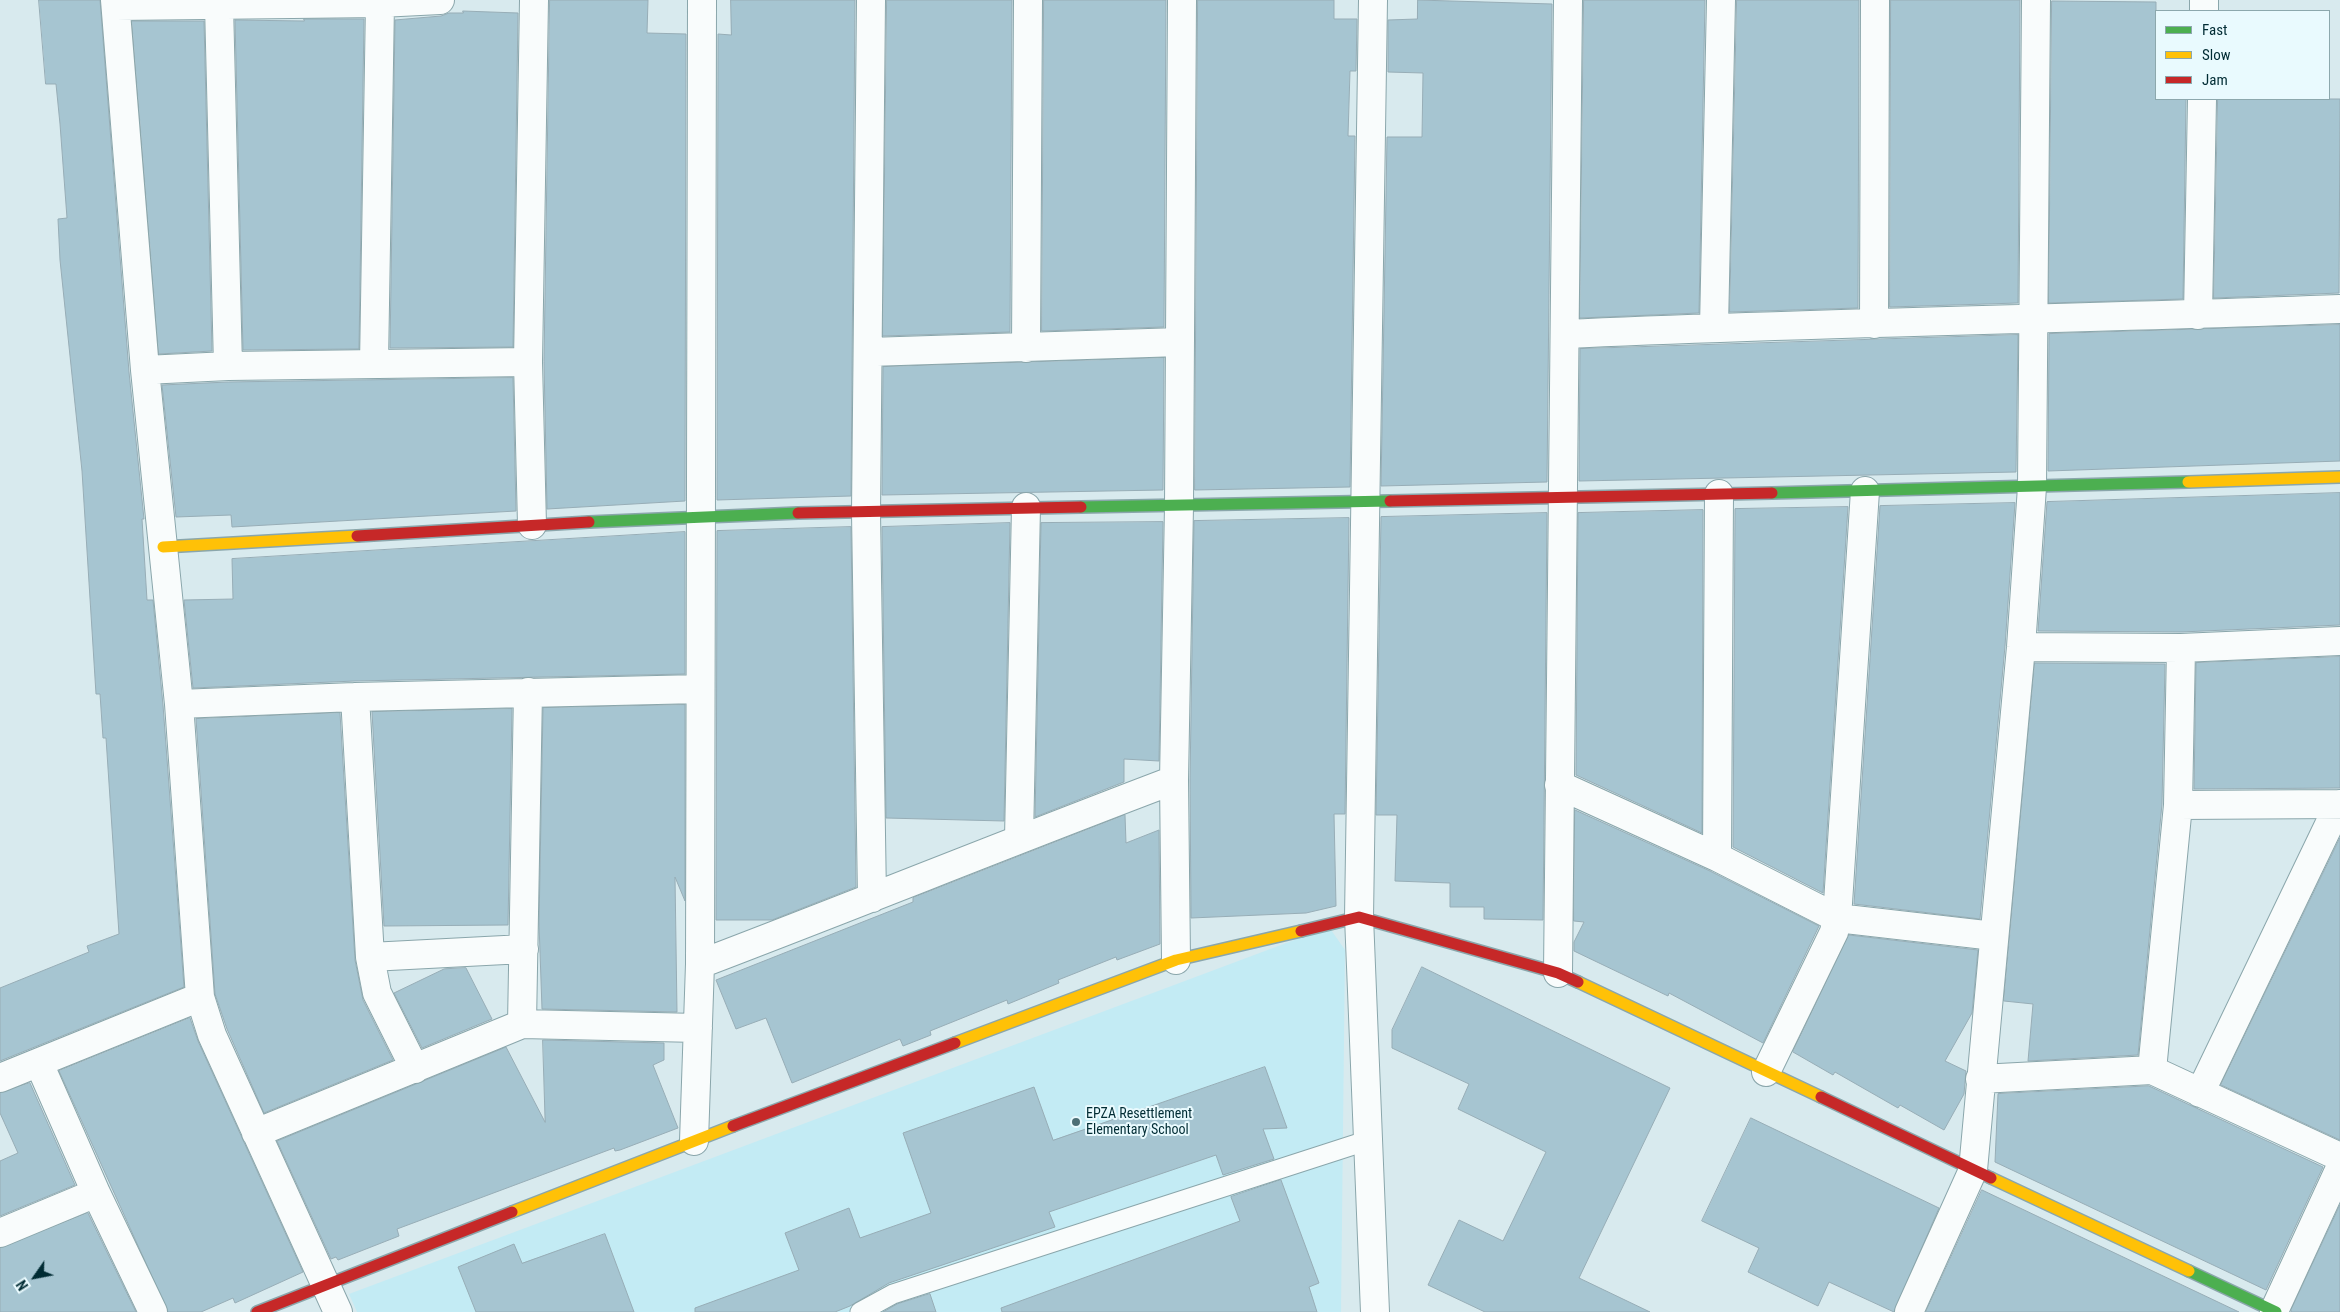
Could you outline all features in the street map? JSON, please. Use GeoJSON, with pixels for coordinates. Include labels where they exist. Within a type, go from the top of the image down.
{"type":"FeatureCollection","features":[{"type":"Feature","properties":{"kind":"street"},"geometry":{"type":"LineString","coordinates":[[338,1312],[212,1035],[200,997],[179,704],[145,370],[116,3],[219,5],[380,3],[440,0]]}},
{"type":"Feature","properties":{"kind":"street"},"geometry":{"type":"LineString","coordinates":[[532,525],[528,362],[534,0]]}},
{"type":"Feature","properties":{"kind":"street"},"geometry":{"type":"LineString","coordinates":[[694,1141],[700,964],[702,0]]}},
{"type":"Feature","properties":{"kind":"street"},"geometry":{"type":"LineString","coordinates":[[871,0],[866,513],[872,898]]}},
{"type":"Feature","properties":{"kind":"street"},"geometry":{"type":"LineString","coordinates":[[1026,348],[1028,0]]}},
{"type":"Feature","properties":{"kind":"street"},"geometry":{"type":"LineString","coordinates":[[1176,960],[1174,780],[1179,506],[1182,0]]}},
{"type":"Feature","properties":{"kind":"street"},"geometry":{"type":"LineString","coordinates":[[1373,0],[1359,917],[1375,1312]]}},
{"type":"Feature","properties":{"kind":"street"},"geometry":{"type":"LineString","coordinates":[[1558,974],[1568,0]]}},
{"type":"Feature","properties":{"kind":"street"},"geometry":{"type":"LineString","coordinates":[[1714,327],[1721,0]]}},
{"type":"Feature","properties":{"kind":"street"},"geometry":{"type":"LineString","coordinates":[[1874,324],[1875,0]]}},
{"type":"Feature","properties":{"kind":"street"},"geometry":{"type":"LineString","coordinates":[[1909,1312],[1973,1170],[2021,647],[2032,487],[2036,0]]}},
{"type":"Feature","properties":{"kind":"street"},"geometry":{"type":"LineString","coordinates":[[374,364],[380,3]]}},
{"type":"Feature","properties":{"kind":"street"},"geometry":{"type":"LineString","coordinates":[[219,5],[228,366]]}},
{"type":"Feature","properties":{"kind":"street"},"geometry":{"type":"LineString","coordinates":[[2198,315],[2202,100]]}},
{"type":"Feature","properties":{"kind":"street"},"geometry":{"type":"LineString","coordinates":[[1565,334],[1714,327],[2034,320],[2340,309]]}},
{"type":"Feature","properties":{"kind":"street"},"geometry":{"type":"LineString","coordinates":[[869,352],[1180,342]]}},
{"type":"Feature","properties":{"kind":"street"},"geometry":{"type":"LineString","coordinates":[[145,370],[228,366],[528,362]]}},
{"type":"Feature","properties":{"kind":"street"},"geometry":{"type":"LineString","coordinates":[[163,547],[700,516],[866,513],[1026,507],[1179,506],[1865,491],[2340,477]]}},
{"type":"Feature","properties":{"kind":"street"},"geometry":{"type":"LineString","coordinates":[[1766,1072],[1834,932],[1837,918],[1865,491]]}},
{"type":"Feature","properties":{"kind":"street"},"geometry":{"type":"LineString","coordinates":[[1717,857],[1719,494]]}},
{"type":"Feature","properties":{"kind":"street"},"geometry":{"type":"LineString","coordinates":[[1019,838],[1026,507]]}},
{"type":"Feature","properties":{"kind":"street"},"geometry":{"type":"LineString","coordinates":[[2021,647],[2181,648],[2340,641]]}},
{"type":"Feature","properties":{"kind":"street"},"geometry":{"type":"LineString","coordinates":[[2152,1070],[2178,805],[2181,648]]}},
{"type":"Feature","properties":{"kind":"street"},"geometry":{"type":"LineString","coordinates":[[179,704],[528,692],[700,689]]}},
{"type":"Feature","properties":{"kind":"street"},"geometry":{"type":"LineString","coordinates":[[522,1024],[528,692]]}},
{"type":"Feature","properties":{"kind":"street"},"geometry":{"type":"LineString","coordinates":[[355,697],[370,957],[377,992],[415,1069]]}},
{"type":"Feature","properties":{"kind":"street"},"geometry":{"type":"LineString","coordinates":[[700,964],[872,898],[1019,838],[1174,780]]}},
{"type":"Feature","properties":{"kind":"street"},"geometry":{"type":"LineString","coordinates":[[1559,785],[1717,857],[1837,918],[1994,936]]}},
{"type":"Feature","properties":{"kind":"street"},"geometry":{"type":"LineString","coordinates":[[2178,805],[2340,804],[2200,1092]]}},
{"type":"Feature","properties":{"kind":"street"},"geometry":{"type":"LineString","coordinates":[[257,1312],[694,1141],[1176,960],[1359,917],[1558,974],[2274,1312],[2340,1168]]}},
{"type":"Feature","properties":{"kind":"street"},"geometry":{"type":"LineString","coordinates":[[370,957],[524,949]]}},
{"type":"Feature","properties":{"kind":"street"},"geometry":{"type":"LineString","coordinates":[[0,1078],[200,997]]}},
{"type":"Feature","properties":{"kind":"street"},"geometry":{"type":"LineString","coordinates":[[256,1133],[522,1024],[698,1028]]}},
{"type":"Feature","properties":{"kind":"street"},"geometry":{"type":"LineString","coordinates":[[39,1063],[96,1193],[153,1312]]}},
{"type":"Feature","properties":{"kind":"street"},"geometry":{"type":"LineString","coordinates":[[1980,1079],[2152,1070],[2340,1157]]}},
{"type":"Feature","properties":{"kind":"street"},"geometry":{"type":"LineString","coordinates":[[0,1233],[96,1193]]}},
{"type":"Feature","properties":{"kind":"lane"},"geometry":{"type":"LineString","coordinates":[[860,1312],[893,1294],[1369,1140]]}},
{"type":"Feature","properties":{"kind":"shaded area","name":"EPZA Resettlement Elementary School"},"geometry":{"type":"Polygon","coordinates":[[[1329,927],[1345,950],[1341,1312],[357,1312],[349,1294],[1329,927]]]}},
{"type":"Feature","properties":{"kind":"building"},"geometry":{"type":"Polygon","coordinates":[[[39,0],[100,0],[129,372],[144,519],[142,519],[147,600],[153,600],[163,705],[184,987],[0,1061],[0,988],[89,952],[87,946],[119,934],[106,738],[103,738],[100,694],[96,694],[82,471],[60,260],[58,219],[67,218],[60,124],[56,84],[46,84],[39,0]]]}},
{"type":"Feature","properties":{"kind":"building"},"geometry":{"type":"Polygon","coordinates":[[[550,0],[648,0],[647,33],[686,34],[685,501],[547,509],[544,362],[550,0]]]}},
{"type":"Feature","properties":{"kind":"building"},"geometry":{"type":"Polygon","coordinates":[[[731,0],[855,0],[851,496],[717,500],[718,34],[731,35],[731,0]]]}},
{"type":"Feature","properties":{"kind":"building"},"geometry":{"type":"Polygon","coordinates":[[[887,0],[1012,0],[1010,332],[883,336],[887,0]]]}},
{"type":"Feature","properties":{"kind":"building"},"geometry":{"type":"Polygon","coordinates":[[[1044,0],[1166,0],[1164,327],[1042,331],[1044,0]]]}},
{"type":"Feature","properties":{"kind":"building"},"geometry":{"type":"Polygon","coordinates":[[[1198,0],[1334,0],[1334,19],[1357,19],[1356,71],[1350,71],[1348,136],[1355,136],[1350,487],[1195,490],[1198,0]]]}},
{"type":"Feature","properties":{"kind":"building"},"geometry":{"type":"Polygon","coordinates":[[[1418,0],[1552,4],[1547,482],[1381,486],[1387,137],[1422,137],[1423,73],[1388,72],[1388,20],[1417,19],[1418,0]]]}},
{"type":"Feature","properties":{"kind":"building"},"geometry":{"type":"Polygon","coordinates":[[[1584,0],[1705,0],[1699,313],[1580,318],[1584,0]]]}},
{"type":"Feature","properties":{"kind":"building"},"geometry":{"type":"Polygon","coordinates":[[[1737,0],[1859,0],[1858,308],[1730,312],[1737,0]]]}},
{"type":"Feature","properties":{"kind":"building"},"geometry":{"type":"Polygon","coordinates":[[[1891,0],[2020,0],[2018,303],[1890,307],[1891,0]]]}},
{"type":"Feature","properties":{"kind":"building"},"geometry":{"type":"Polygon","coordinates":[[[2052,1],[2156,2],[2155,100],[2186,100],[2183,299],[2049,303],[2052,1]]]}},
{"type":"Feature","properties":{"kind":"building"},"geometry":{"type":"Polygon","coordinates":[[[463,11],[518,13],[513,347],[390,348],[395,20],[441,16],[449,13],[463,13],[463,11]]]}},
{"type":"Feature","properties":{"kind":"building"},"geometry":{"type":"Polygon","coordinates":[[[304,19],[364,19],[359,349],[243,350],[235,20],[304,21],[304,19]]]}},
{"type":"Feature","properties":{"kind":"building"},"geometry":{"type":"Polygon","coordinates":[[[132,21],[204,21],[212,351],[159,354],[132,21]]]}},
{"type":"Feature","properties":{"kind":"building"},"geometry":{"type":"Polygon","coordinates":[[[2340,99],[2339,293],[2214,298],[2218,100],[2340,99]]]}},
{"type":"Feature","properties":{"kind":"building"},"geometry":{"type":"Polygon","coordinates":[[[2340,325],[2340,461],[2048,471],[2049,334],[2340,325]]]}},
{"type":"Feature","properties":{"kind":"building"},"geometry":{"type":"Polygon","coordinates":[[[2018,335],[2016,472],[1579,481],[1580,349],[2018,335]]]}},
{"type":"Feature","properties":{"kind":"building"},"geometry":{"type":"Polygon","coordinates":[[[1164,358],[1163,490],[882,495],[883,367],[1164,358]]]}},
{"type":"Feature","properties":{"kind":"building"},"geometry":{"type":"Polygon","coordinates":[[[513,378],[516,511],[232,527],[231,515],[176,517],[162,385],[228,382],[513,378]]]}},
{"type":"Feature","properties":{"kind":"building"},"geometry":{"type":"Polygon","coordinates":[[[2340,493],[2340,625],[2181,632],[2038,631],[2047,502],[2340,493]]]}},
{"type":"Feature","properties":{"kind":"building"},"geometry":{"type":"Polygon","coordinates":[[[2015,503],[2005,646],[1980,919],[1854,904],[1880,506],[2015,503]]]}},
{"type":"Feature","properties":{"kind":"building"},"geometry":{"type":"Polygon","coordinates":[[[1848,507],[1823,893],[1733,847],[1735,509],[1848,507]]]}},
{"type":"Feature","properties":{"kind":"building"},"geometry":{"type":"Polygon","coordinates":[[[1703,510],[1702,833],[1576,775],[1578,513],[1703,510]]]}},
{"type":"Feature","properties":{"kind":"building"},"geometry":{"type":"Polygon","coordinates":[[[1547,513],[1543,920],[1484,919],[1484,907],[1450,907],[1450,883],[1395,881],[1397,815],[1376,815],[1381,517],[1547,513]]]}},
{"type":"Feature","properties":{"kind":"building"},"geometry":{"type":"Polygon","coordinates":[[[1349,518],[1345,814],[1334,814],[1336,906],[1306,913],[1191,918],[1190,780],[1194,521],[1349,518]]]}},
{"type":"Feature","properties":{"kind":"building"},"geometry":{"type":"Polygon","coordinates":[[[1163,522],[1159,761],[1124,759],[1124,782],[1035,817],[1041,523],[1163,522]]]}},
{"type":"Feature","properties":{"kind":"building"},"geometry":{"type":"Polygon","coordinates":[[[1010,523],[1004,821],[886,818],[882,527],[1010,523]]]}},
{"type":"Feature","properties":{"kind":"building"},"geometry":{"type":"Polygon","coordinates":[[[851,527],[856,887],[772,920],[716,920],[717,531],[851,527]]]}},
{"type":"Feature","properties":{"kind":"building"},"geometry":{"type":"Polygon","coordinates":[[[685,532],[685,674],[355,681],[193,688],[184,600],[233,599],[232,559],[685,532]]]}},
{"type":"Feature","properties":{"kind":"building"},"geometry":{"type":"Polygon","coordinates":[[[2340,657],[2340,788],[2194,789],[2196,663],[2340,657]]]}},
{"type":"Feature","properties":{"kind":"building"},"geometry":{"type":"Polygon","coordinates":[[[2035,663],[2165,664],[2162,804],[2138,1055],[2028,1061],[2033,1004],[2004,1001],[2035,663]]]}},
{"type":"Feature","properties":{"kind":"building"},"geometry":{"type":"Polygon","coordinates":[[[685,705],[685,901],[675,877],[677,1012],[542,1009],[539,924],[543,708],[685,705]]]}},
{"type":"Feature","properties":{"kind":"building"},"geometry":{"type":"Polygon","coordinates":[[[512,709],[508,925],[384,926],[372,712],[512,709]]]}},
{"type":"Feature","properties":{"kind":"building"},"geometry":{"type":"Polygon","coordinates":[[[340,713],[355,960],[363,1000],[393,1060],[264,1113],[227,1029],[215,994],[196,719],[340,713]]]}},
{"type":"Feature","properties":{"kind":"building"},"geometry":{"type":"Polygon","coordinates":[[[1575,810],[1710,871],[1819,926],[1763,1043],[1669,993],[1668,996],[1574,951],[1574,942],[1584,922],[1574,921],[1575,810]]]}},
{"type":"Feature","properties":{"kind":"building"},"geometry":{"type":"Polygon","coordinates":[[[1125,815],[1126,843],[1159,830],[1160,944],[1117,960],[1116,957],[1058,980],[1059,983],[1008,1004],[1007,1000],[930,1031],[931,1035],[903,1046],[900,1039],[792,1083],[766,1018],[736,1029],[716,980],[913,902],[913,898],[1125,815]]]}},
{"type":"Feature","properties":{"kind":"building"},"geometry":{"type":"Polygon","coordinates":[[[2340,838],[2340,1140],[2221,1085],[2340,838]]]}},
{"type":"Feature","properties":{"kind":"building"},"geometry":{"type":"Polygon","coordinates":[[[1849,935],[1978,950],[1972,1013],[1945,1061],[1966,1071],[1964,1094],[1944,1130],[1900,1105],[1898,1108],[1835,1072],[1833,1075],[1793,1052],[1849,935]]]}},
{"type":"Feature","properties":{"kind":"building"},"geometry":{"type":"Polygon","coordinates":[[[1422,967],[1670,1088],[1579,1278],[1650,1312],[1485,1312],[1428,1285],[1459,1220],[1503,1241],[1546,1152],[1458,1109],[1469,1084],[1392,1048],[1392,1030],[1422,967]]]}},
{"type":"Feature","properties":{"kind":"building"},"geometry":{"type":"Polygon","coordinates":[[[466,968],[492,1019],[422,1048],[394,993],[444,969],[466,968]]]}},
{"type":"Feature","properties":{"kind":"building"},"geometry":{"type":"Polygon","coordinates":[[[190,1018],[198,1041],[303,1272],[235,1303],[233,1298],[201,1312],[168,1312],[59,1071],[190,1018]]]}},
{"type":"Feature","properties":{"kind":"building"},"geometry":{"type":"Polygon","coordinates":[[[543,1040],[664,1043],[664,1060],[653,1065],[678,1128],[620,1150],[615,1151],[614,1148],[397,1229],[399,1236],[338,1260],[336,1257],[331,1259],[277,1141],[506,1047],[545,1122],[543,1040]]]}},
{"type":"Feature","properties":{"kind":"building"},"geometry":{"type":"Polygon","coordinates":[[[1265,1067],[1287,1128],[1263,1129],[1274,1159],[1223,1175],[1216,1155],[1049,1212],[1055,1227],[889,1283],[850,1306],[835,1312],[695,1312],[695,1308],[799,1270],[785,1233],[849,1208],[860,1238],[931,1213],[903,1133],[1034,1087],[1053,1140],[1265,1067]]]}},
{"type":"Feature","properties":{"kind":"building"},"geometry":{"type":"Polygon","coordinates":[[[30,1083],[75,1185],[0,1216],[0,1161],[18,1153],[0,1113],[0,1093],[30,1083]]]}},
{"type":"Feature","properties":{"kind":"building"},"geometry":{"type":"Polygon","coordinates":[[[2149,1086],[2323,1167],[2266,1290],[1995,1162],[1998,1094],[2149,1086]]]}},
{"type":"Feature","properties":{"kind":"building"},"geometry":{"type":"Polygon","coordinates":[[[1751,1118],[1939,1208],[1894,1312],[1829,1282],[1818,1306],[1748,1272],[1759,1248],[1702,1221],[1751,1118]]]}},
{"type":"Feature","properties":{"kind":"building"},"geometry":{"type":"Polygon","coordinates":[[[1281,1180],[1319,1283],[1309,1287],[1317,1312],[1002,1312],[1001,1308],[1240,1221],[1231,1197],[1281,1180]]]}},
{"type":"Feature","properties":{"kind":"building"},"geometry":{"type":"Polygon","coordinates":[[[1982,1190],[2239,1312],[1926,1312],[1982,1190]]]}},
{"type":"Feature","properties":{"kind":"building"},"geometry":{"type":"Polygon","coordinates":[[[2340,1205],[2340,1312],[2291,1312],[2291,1310],[2340,1205]]]}},
{"type":"Feature","properties":{"kind":"building"},"geometry":{"type":"Polygon","coordinates":[[[88,1213],[136,1312],[0,1312],[0,1248],[88,1213]]]}},
{"type":"Feature","properties":{"kind":"building"},"geometry":{"type":"Polygon","coordinates":[[[605,1234],[634,1312],[476,1312],[458,1267],[514,1244],[522,1263],[605,1234]]]}},
{"type":"Feature","properties":{"kind":"building"},"geometry":{"type":"Polygon","coordinates":[[[930,1294],[936,1312],[883,1312],[897,1304],[930,1294]]]}},
{"type":"Feature","properties":{"kind":"traffic: fast"},"geometry":{"type":"LineString","coordinates":[[1772,493],[2188,482]]}},
{"type":"Feature","properties":{"kind":"traffic: fast"},"geometry":{"type":"LineString","coordinates":[[1081,507],[1390,501]]}},
{"type":"Feature","properties":{"kind":"traffic: fast"},"geometry":{"type":"LineString","coordinates":[[589,522],[798,513]]}},
{"type":"Feature","properties":{"kind":"traffic: fast"},"geometry":{"type":"LineString","coordinates":[[2189,1271],[2276,1312]]}},
{"type":"Feature","properties":{"kind":"traffic: slow"},"geometry":{"type":"LineString","coordinates":[[2188,482],[2340,477]]}},
{"type":"Feature","properties":{"kind":"traffic: slow"},"geometry":{"type":"LineString","coordinates":[[163,547],[357,536]]}},
{"type":"Feature","properties":{"kind":"traffic: slow"},"geometry":{"type":"LineString","coordinates":[[955,1043],[1176,960],[1301,931]]}},
{"type":"Feature","properties":{"kind":"traffic: slow"},"geometry":{"type":"LineString","coordinates":[[1578,982],[1821,1097]]}},
{"type":"Feature","properties":{"kind":"traffic: slow"},"geometry":{"type":"LineString","coordinates":[[512,1212],[733,1126]]}},
{"type":"Feature","properties":{"kind":"traffic: slow"},"geometry":{"type":"LineString","coordinates":[[1991,1178],[2189,1271]]}},
{"type":"Feature","properties":{"kind":"traffic: jam"},"geometry":{"type":"LineString","coordinates":[[1390,501],[1772,493]]}},
{"type":"Feature","properties":{"kind":"traffic: jam"},"geometry":{"type":"LineString","coordinates":[[798,513],[1081,507]]}},
{"type":"Feature","properties":{"kind":"traffic: jam"},"geometry":{"type":"LineString","coordinates":[[357,536],[589,522]]}},
{"type":"Feature","properties":{"kind":"traffic: jam"},"geometry":{"type":"LineString","coordinates":[[1301,931],[1359,917],[1558,973],[1578,982]]}},
{"type":"Feature","properties":{"kind":"traffic: jam"},"geometry":{"type":"LineString","coordinates":[[733,1126],[955,1043]]}},
{"type":"Feature","properties":{"kind":"traffic: jam"},"geometry":{"type":"LineString","coordinates":[[1821,1097],[1991,1178]]}},
{"type":"Feature","properties":{"kind":"traffic: jam"},"geometry":{"type":"LineString","coordinates":[[257,1312],[512,1212]]}},
{"type":"Feature","properties":{"kind":"place","name":"EPZA Resettlement Elementary School"},"geometry":{"type":"Point","coordinates":[1076,1122]}}]}
